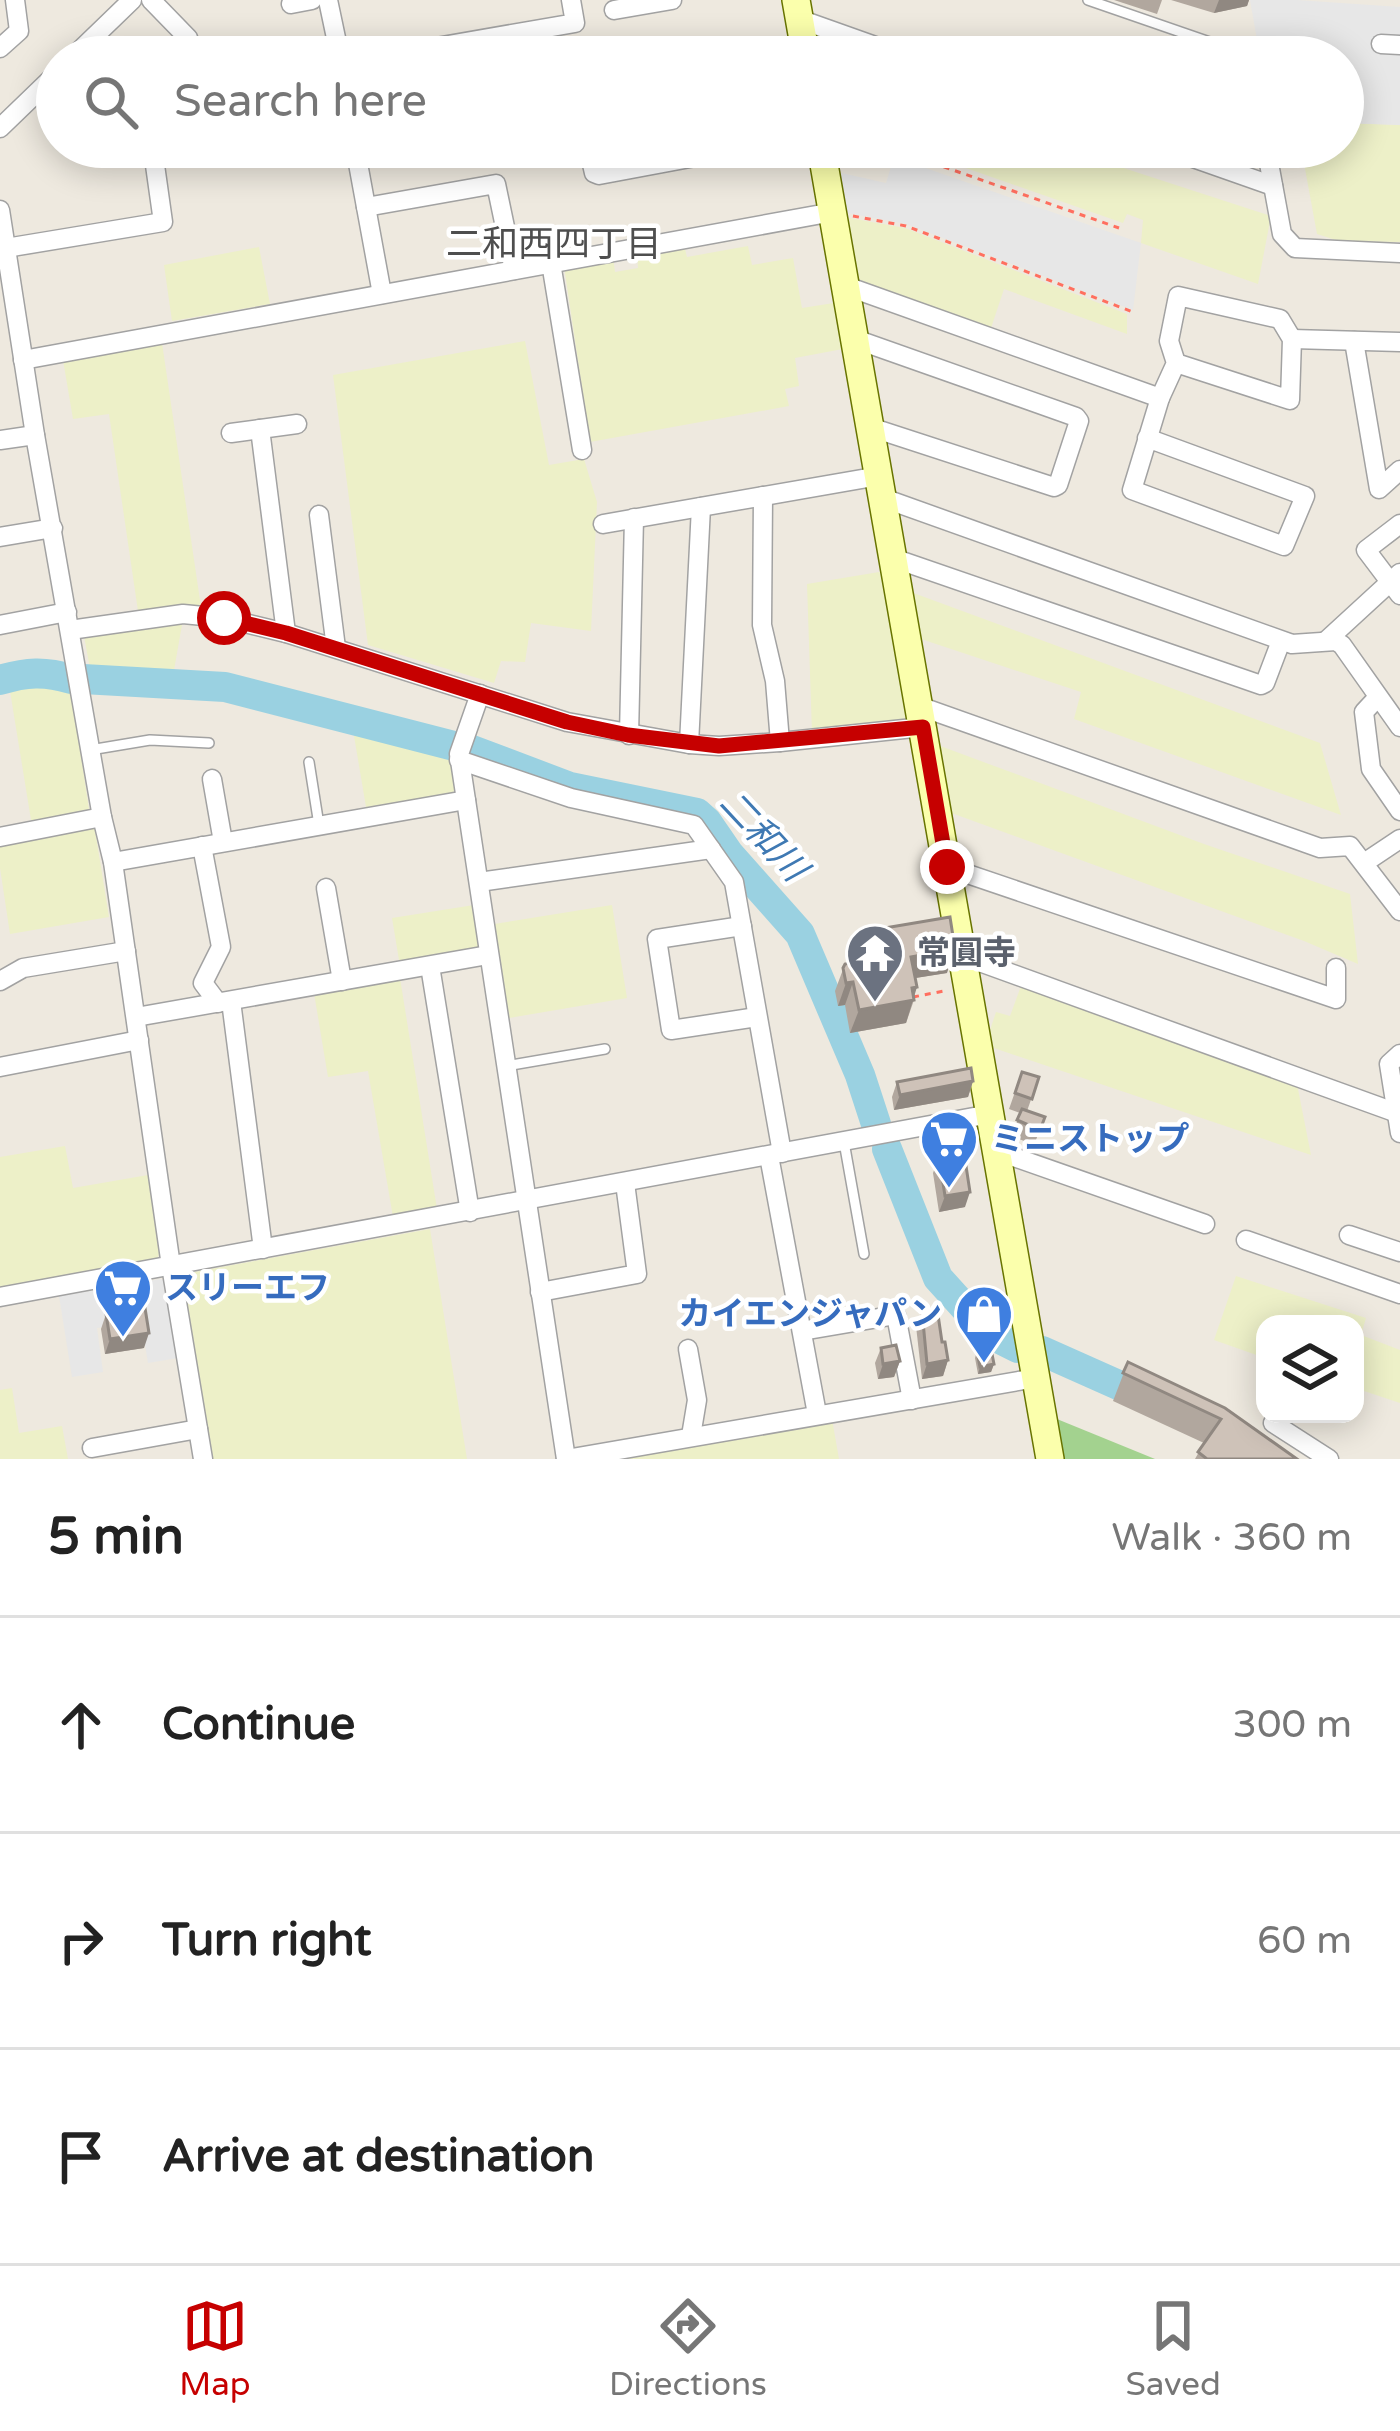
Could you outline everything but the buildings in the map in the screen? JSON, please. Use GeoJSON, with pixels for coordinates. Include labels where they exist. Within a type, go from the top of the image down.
{"type":"FeatureCollection","features":[{"type":"Feature","properties":{"kind":"street"},"geometry":{"type":"LineString","coordinates":[[0,48],[20,31],[15,0]]}},
{"type":"Feature","properties":{"kind":"street"},"geometry":{"type":"LineString","coordinates":[[95,36],[132,0]]}},
{"type":"Feature","properties":{"kind":"street"},"geometry":{"type":"LineString","coordinates":[[151,0],[186,36]]}},
{"type":"Feature","properties":{"kind":"street"},"geometry":{"type":"LineString","coordinates":[[291,4],[312,0]]}},
{"type":"Feature","properties":{"kind":"street"},"geometry":{"type":"LineString","coordinates":[[328,0],[336,36]]}},
{"type":"Feature","properties":{"kind":"street"},"geometry":{"type":"LineString","coordinates":[[497,36],[575,22],[571,0]]}},
{"type":"Feature","properties":{"kind":"street"},"geometry":{"type":"LineString","coordinates":[[614,10],[672,0]]}},
{"type":"Feature","properties":{"kind":"street"},"geometry":{"type":"LineString","coordinates":[[797,10],[857,36]]}},
{"type":"Feature","properties":{"kind":"street"},"geometry":{"type":"LineString","coordinates":[[0,128],[36,93]]}},
{"type":"Feature","properties":{"kind":"street"},"geometry":{"type":"LineString","coordinates":[[5,257],[163,222],[155,168]]}},
{"type":"Feature","properties":{"kind":"street"},"geometry":{"type":"LineString","coordinates":[[360,168],[382,294]]}},
{"type":"Feature","properties":{"kind":"street"},"geometry":{"type":"LineString","coordinates":[[593,168],[598,175],[636,168]]}},
{"type":"Feature","properties":{"kind":"street"},"geometry":{"type":"LineString","coordinates":[[825,168],[1050,1459]]}},
{"type":"Feature","properties":{"kind":"street"},"geometry":{"type":"LineString","coordinates":[[1222,168],[1273,186]]}},
{"type":"Feature","properties":{"kind":"street"},"geometry":{"type":"LineString","coordinates":[[1270,168],[1282,234],[1295,248],[1400,253]]}},
{"type":"Feature","properties":{"kind":"street"},"geometry":{"type":"LineString","coordinates":[[366,207],[496,184],[514,270]]}},
{"type":"Feature","properties":{"kind":"street"},"geometry":{"type":"LineString","coordinates":[[0,210],[35,435],[113,862],[203,1459]]}},
{"type":"Feature","properties":{"kind":"street"},"geometry":{"type":"LineString","coordinates":[[23,360],[833,213]]}},
{"type":"Feature","properties":{"kind":"street"},"geometry":{"type":"LineString","coordinates":[[551,263],[582,450]]}},
{"type":"Feature","properties":{"kind":"street"},"geometry":{"type":"LineString","coordinates":[[846,286],[1160,398]]}},
{"type":"Feature","properties":{"kind":"street"},"geometry":{"type":"LineString","coordinates":[[1148,438],[1305,496],[1284,546],[1132,490],[1160,398],[1176,363],[1169,341],[1178,296],[1280,320],[1292,339],[1290,400],[1176,363]]}},
{"type":"Feature","properties":{"kind":"street"},"geometry":{"type":"LineString","coordinates":[[855,339],[1076,417],[1079,422],[1054,487],[870,427]]}},
{"type":"Feature","properties":{"kind":"street"},"geometry":{"type":"LineString","coordinates":[[1292,339],[1400,342]]}},
{"type":"Feature","properties":{"kind":"street"},"geometry":{"type":"LineString","coordinates":[[1354,341],[1378,489],[1400,470]]}},
{"type":"Feature","properties":{"kind":"street"},"geometry":{"type":"LineString","coordinates":[[231,433],[297,424]]}},
{"type":"Feature","properties":{"kind":"street"},"geometry":{"type":"LineString","coordinates":[[260,429],[286,633]]}},
{"type":"Feature","properties":{"kind":"street"},"geometry":{"type":"LineString","coordinates":[[0,440],[35,435]]}},
{"type":"Feature","properties":{"kind":"street"},"geometry":{"type":"LineString","coordinates":[[603,524],[763,496],[881,487],[1292,644],[1328,640],[1397,584],[1366,550],[1400,524]]}},
{"type":"Feature","properties":{"kind":"street"},"geometry":{"type":"LineString","coordinates":[[763,496],[762,625],[775,682],[781,742]]}},
{"type":"Feature","properties":{"kind":"street"},"geometry":{"type":"LineString","coordinates":[[689,744],[700,507]]}},
{"type":"Feature","properties":{"kind":"street"},"geometry":{"type":"LineString","coordinates":[[319,515],[335,648]]}},
{"type":"Feature","properties":{"kind":"street"},"geometry":{"type":"LineString","coordinates":[[628,735],[634,518]]}},
{"type":"Feature","properties":{"kind":"street"},"geometry":{"type":"LineString","coordinates":[[0,537],[53,528]]}},
{"type":"Feature","properties":{"kind":"street"},"geometry":{"type":"LineString","coordinates":[[893,559],[1261,685],[1281,641]]}},
{"type":"Feature","properties":{"kind":"street"},"geometry":{"type":"LineString","coordinates":[[0,625],[183,614],[224,618],[286,633],[567,722],[689,744],[781,742],[921,716],[1321,848],[1350,846],[1400,911]]}},
{"type":"Feature","properties":{"kind":"street"},"geometry":{"type":"LineString","coordinates":[[1328,640],[1342,645],[1400,727]]}},
{"type":"Feature","properties":{"kind":"street"},"geometry":{"type":"LineString","coordinates":[[480,694],[461,750],[466,800],[566,1459],[1036,1378]]}},
{"type":"Feature","properties":{"kind":"street"},"geometry":{"type":"LineString","coordinates":[[1377,698],[1364,712],[1371,769],[1400,811]]}},
{"type":"Feature","properties":{"kind":"street"},"geometry":{"type":"LineString","coordinates":[[461,750],[571,798],[694,826],[734,882],[817,1414]]}},
{"type":"Feature","properties":{"kind":"street"},"geometry":{"type":"LineString","coordinates":[[212,779],[223,842]]}},
{"type":"Feature","properties":{"kind":"street"},"geometry":{"type":"LineString","coordinates":[[113,862],[466,800]]}},
{"type":"Feature","properties":{"kind":"street"},"geometry":{"type":"LineString","coordinates":[[0,837],[102,817]]}},
{"type":"Feature","properties":{"kind":"street"},"geometry":{"type":"LineString","coordinates":[[1364,862],[1400,839]]}},
{"type":"Feature","properties":{"kind":"street"},"geometry":{"type":"LineString","coordinates":[[202,846],[221,947],[203,983],[225,1002],[263,1249]]}},
{"type":"Feature","properties":{"kind":"street"},"geometry":{"type":"LineString","coordinates":[[479,882],[711,849]]}},
{"type":"Feature","properties":{"kind":"street"},"geometry":{"type":"LineString","coordinates":[[947,867],[1336,999],[1336,968]]}},
{"type":"Feature","properties":{"kind":"street"},"geometry":{"type":"LineString","coordinates":[[326,888],[342,981]]}},
{"type":"Feature","properties":{"kind":"street"},"geometry":{"type":"LineString","coordinates":[[742,926],[657,939],[671,1030],[757,1017]]}},
{"type":"Feature","properties":{"kind":"street"},"geometry":{"type":"LineString","coordinates":[[0,981],[23,968],[126,951]]}},
{"type":"Feature","properties":{"kind":"street"},"geometry":{"type":"LineString","coordinates":[[136,1017],[488,956]]}},
{"type":"Feature","properties":{"kind":"street"},"geometry":{"type":"LineString","coordinates":[[963,956],[1398,1123],[1389,1064],[1400,1054]]}},
{"type":"Feature","properties":{"kind":"street"},"geometry":{"type":"LineString","coordinates":[[430,966],[470,1212]]}},
{"type":"Feature","properties":{"kind":"street"},"geometry":{"type":"LineString","coordinates":[[0,1067],[139,1040]]}},
{"type":"Feature","properties":{"kind":"street"},"geometry":{"type":"LineString","coordinates":[[0,1297],[990,1114]]}},
{"type":"Feature","properties":{"kind":"street"},"geometry":{"type":"LineString","coordinates":[[997,1151],[1205,1225]]}},
{"type":"Feature","properties":{"kind":"street"},"geometry":{"type":"LineString","coordinates":[[540,1292],[637,1274],[625,1183]]}},
{"type":"Feature","properties":{"kind":"street"},"geometry":{"type":"LineString","coordinates":[[1349,1235],[1400,1252]]}},
{"type":"Feature","properties":{"kind":"street"},"geometry":{"type":"LineString","coordinates":[[1246,1240],[1400,1294]]}},
{"type":"Feature","properties":{"kind":"street"},"geometry":{"type":"LineString","coordinates":[[802,1330],[896,1315],[912,1400]]}},
{"type":"Feature","properties":{"kind":"street"},"geometry":{"type":"LineString","coordinates":[[688,1348],[698,1400],[691,1436]]}},
{"type":"Feature","properties":{"kind":"street"},"geometry":{"type":"LineString","coordinates":[[1273,1423],[1329,1459]]}},
{"type":"Feature","properties":{"kind":"street"},"geometry":{"type":"LineString","coordinates":[[92,1448],[198,1429]]}},
{"type":"Feature","properties":{"kind":"lane"},"geometry":{"type":"LineString","coordinates":[[1088,0],[1192,36]]}},
{"type":"Feature","properties":{"kind":"lane"},"geometry":{"type":"LineString","coordinates":[[90,750],[150,740],[209,743]]}},
{"type":"Feature","properties":{"kind":"lane"},"geometry":{"type":"LineString","coordinates":[[309,762],[320,825]]}},
{"type":"Feature","properties":{"kind":"lane"},"geometry":{"type":"LineString","coordinates":[[506,1066],[605,1049]]}},
{"type":"Feature","properties":{"kind":"lane"},"geometry":{"type":"LineString","coordinates":[[844,1142],[864,1254]]}},
{"type":"Feature","properties":{"kind":"path"},"geometry":{"type":"LineString","coordinates":[[947,168],[1119,228]]}},
{"type":"Feature","properties":{"kind":"path"},"geometry":{"type":"LineString","coordinates":[[833,213],[906,226],[1133,312]]}},
{"type":"Feature","properties":{"kind":"path"},"geometry":{"type":"LineString","coordinates":[[908,998],[946,991]]}},
{"type":"Feature","properties":{"kind":"green space"},"geometry":{"type":"Polygon","coordinates":[[[1364,124],[1400,125],[1400,242],[1339,241],[1317,234],[1305,168],[1364,168],[1364,124]]]}},
{"type":"Feature","properties":{"kind":"green space"},"geometry":{"type":"Polygon","coordinates":[[[966,168],[1124,168],[1271,216],[1258,284],[1141,243],[1143,220],[1127,214],[1123,223],[966,168]]]}},
{"type":"Feature","properties":{"kind":"green space"},"geometry":{"type":"Polygon","coordinates":[[[844,217],[905,228],[1127,314],[1127,334],[1004,289],[991,328],[856,283],[844,217]]]}},
{"type":"Feature","properties":{"kind":"green space"},"geometry":{"type":"Polygon","coordinates":[[[684,245],[687,257],[748,246],[752,265],[793,258],[802,308],[840,302],[848,348],[795,358],[799,386],[785,389],[789,406],[590,442],[564,266],[613,257],[615,272],[638,268],[637,253],[684,245]]]}},
{"type":"Feature","properties":{"kind":"green space"},"geometry":{"type":"Polygon","coordinates":[[[259,247],[270,304],[172,321],[164,265],[259,247]]]}},
{"type":"Feature","properties":{"kind":"green space"},"geometry":{"type":"Polygon","coordinates":[[[525,341],[549,465],[584,459],[597,502],[591,631],[531,623],[525,662],[501,661],[494,683],[368,645],[333,375],[525,341]]]}},
{"type":"Feature","properties":{"kind":"green space"},"geometry":{"type":"Polygon","coordinates":[[[162,343],[201,607],[138,611],[109,414],[73,419],[63,360],[162,343]]]}},
{"type":"Feature","properties":{"kind":"green space"},"geometry":{"type":"Polygon","coordinates":[[[885,571],[912,723],[812,733],[807,584],[885,571]]]}},
{"type":"Feature","properties":{"kind":"green space"},"geometry":{"type":"Polygon","coordinates":[[[908,591],[1320,743],[1341,815],[1074,719],[1081,692],[915,637],[908,591]]]}},
{"type":"Feature","properties":{"kind":"green space"},"geometry":{"type":"Polygon","coordinates":[[[183,619],[173,676],[91,674],[84,636],[183,619]]]}},
{"type":"Feature","properties":{"kind":"green space"},"geometry":{"type":"Polygon","coordinates":[[[27,678],[70,683],[86,814],[32,826],[9,685],[27,678]]]}},
{"type":"Feature","properties":{"kind":"green space"},"geometry":{"type":"Polygon","coordinates":[[[352,724],[450,752],[456,787],[452,794],[366,807],[352,724]]]}},
{"type":"Feature","properties":{"kind":"green space"},"geometry":{"type":"Polygon","coordinates":[[[935,744],[1350,894],[1358,964],[946,811],[935,744]]]}},
{"type":"Feature","properties":{"kind":"green space"},"geometry":{"type":"Polygon","coordinates":[[[90,826],[95,830],[109,917],[10,934],[0,844],[90,826]]]}},
{"type":"Feature","properties":{"kind":"green space"},"geometry":{"type":"Polygon","coordinates":[[[474,905],[477,952],[400,966],[392,918],[474,905]]]}},
{"type":"Feature","properties":{"kind":"green space"},"geometry":{"type":"Polygon","coordinates":[[[612,905],[627,998],[503,1019],[488,925],[612,905]]]}},
{"type":"Feature","properties":{"kind":"green space"},"geometry":{"type":"Polygon","coordinates":[[[400,978],[437,1209],[393,1217],[368,1071],[328,1077],[314,993],[400,978]]]}},
{"type":"Feature","properties":{"kind":"green space"},"geometry":{"type":"Polygon","coordinates":[[[1021,986],[1297,1084],[1311,1155],[985,1045],[996,1012],[1010,1016],[1021,986]]]}},
{"type":"Feature","properties":{"kind":"green space"},"geometry":{"type":"Polygon","coordinates":[[[65,1146],[73,1188],[148,1175],[157,1260],[0,1288],[0,1157],[65,1146]]]}},
{"type":"Feature","properties":{"kind":"green space"},"geometry":{"type":"Polygon","coordinates":[[[430,1229],[467,1459],[209,1459],[183,1274],[430,1229]]]}},
{"type":"Feature","properties":{"kind":"green space"},"geometry":{"type":"Polygon","coordinates":[[[1236,1276],[1357,1315],[1256,1315],[1256,1355],[1214,1340],[1236,1276]]]}},
{"type":"Feature","properties":{"kind":"green space"},"geometry":{"type":"Polygon","coordinates":[[[1364,1336],[1400,1350],[1400,1403],[1364,1391],[1364,1336]]]}},
{"type":"Feature","properties":{"kind":"green space"},"geometry":{"type":"Polygon","coordinates":[[[12,1388],[19,1433],[62,1426],[68,1459],[0,1459],[0,1390],[12,1388]]]}},
{"type":"Feature","properties":{"kind":"green space"},"geometry":{"type":"Polygon","coordinates":[[[1052,1417],[1155,1459],[1059,1459],[1052,1417]]]}},
{"type":"Feature","properties":{"kind":"green space"},"geometry":{"type":"Polygon","coordinates":[[[832,1419],[839,1459],[599,1459],[832,1419]]]}},
{"type":"Feature","properties":{"kind":"shaded area"},"geometry":{"type":"Polygon","coordinates":[[[1250,0],[1400,7],[1400,125],[1364,124],[1364,36],[1256,36],[1250,0]]]}},
{"type":"Feature","properties":{"kind":"shaded area"},"geometry":{"type":"Polygon","coordinates":[[[891,168],[926,168],[1141,243],[1133,310],[906,224],[842,212],[837,172],[886,183],[891,168]]]}},
{"type":"Feature","properties":{"kind":"shaded area"},"geometry":{"type":"Polygon","coordinates":[[[161,1279],[166,1282],[178,1358],[148,1363],[141,1321],[97,1328],[103,1372],[72,1377],[59,1296],[161,1279]]]}},
{"type":"Feature","properties":{"kind":"waterway","name":"二和川"},"geometry":{"type":"LineString","coordinates":[[0,680],[36,673],[71,679]]}},
{"type":"Feature","properties":{"kind":"waterway","name":"二和川"},"geometry":{"type":"LineString","coordinates":[[83,679],[225,687],[454,746]]}},
{"type":"Feature","properties":{"kind":"waterway","name":"二和川"},"geometry":{"type":"LineString","coordinates":[[464,747],[570,787],[697,813],[707,822],[800,934],[876,1124]]}},
{"type":"Feature","properties":{"kind":"waterway","name":"二和川"},"geometry":{"type":"LineString","coordinates":[[887,1149],[938,1278],[967,1310],[1018,1348]]}},
{"type":"Feature","properties":{"kind":"waterway","name":"二和川"},"geometry":{"type":"LineString","coordinates":[[1042,1351],[1152,1400]]}},
{"type":"Feature","properties":{"kind":"place","name":"常圓寺"},"geometry":{"type":"Point","coordinates":[875,1004]}},
{"type":"Feature","properties":{"kind":"place","name":"ミニストップ"},"geometry":{"type":"Point","coordinates":[949,1190]}},
{"type":"Feature","properties":{"kind":"place","name":"スリーエフ"},"geometry":{"type":"Point","coordinates":[123,1339]}},
{"type":"Feature","properties":{"kind":"place","name":"カイエンジャパン"},"geometry":{"type":"Point","coordinates":[984,1365]}},
{"type":"Feature","properties":{"kind":"district","name":"二和西四丁目"},"geometry":{"type":"Point","coordinates":[554,244]}},
{"type":"Feature","properties":{"kind":"route"},"geometry":{"type":"LineString","coordinates":[[224,618],[286,633],[567,722],[628,735],[719,746],[923,727],[947,867]]}}]}
